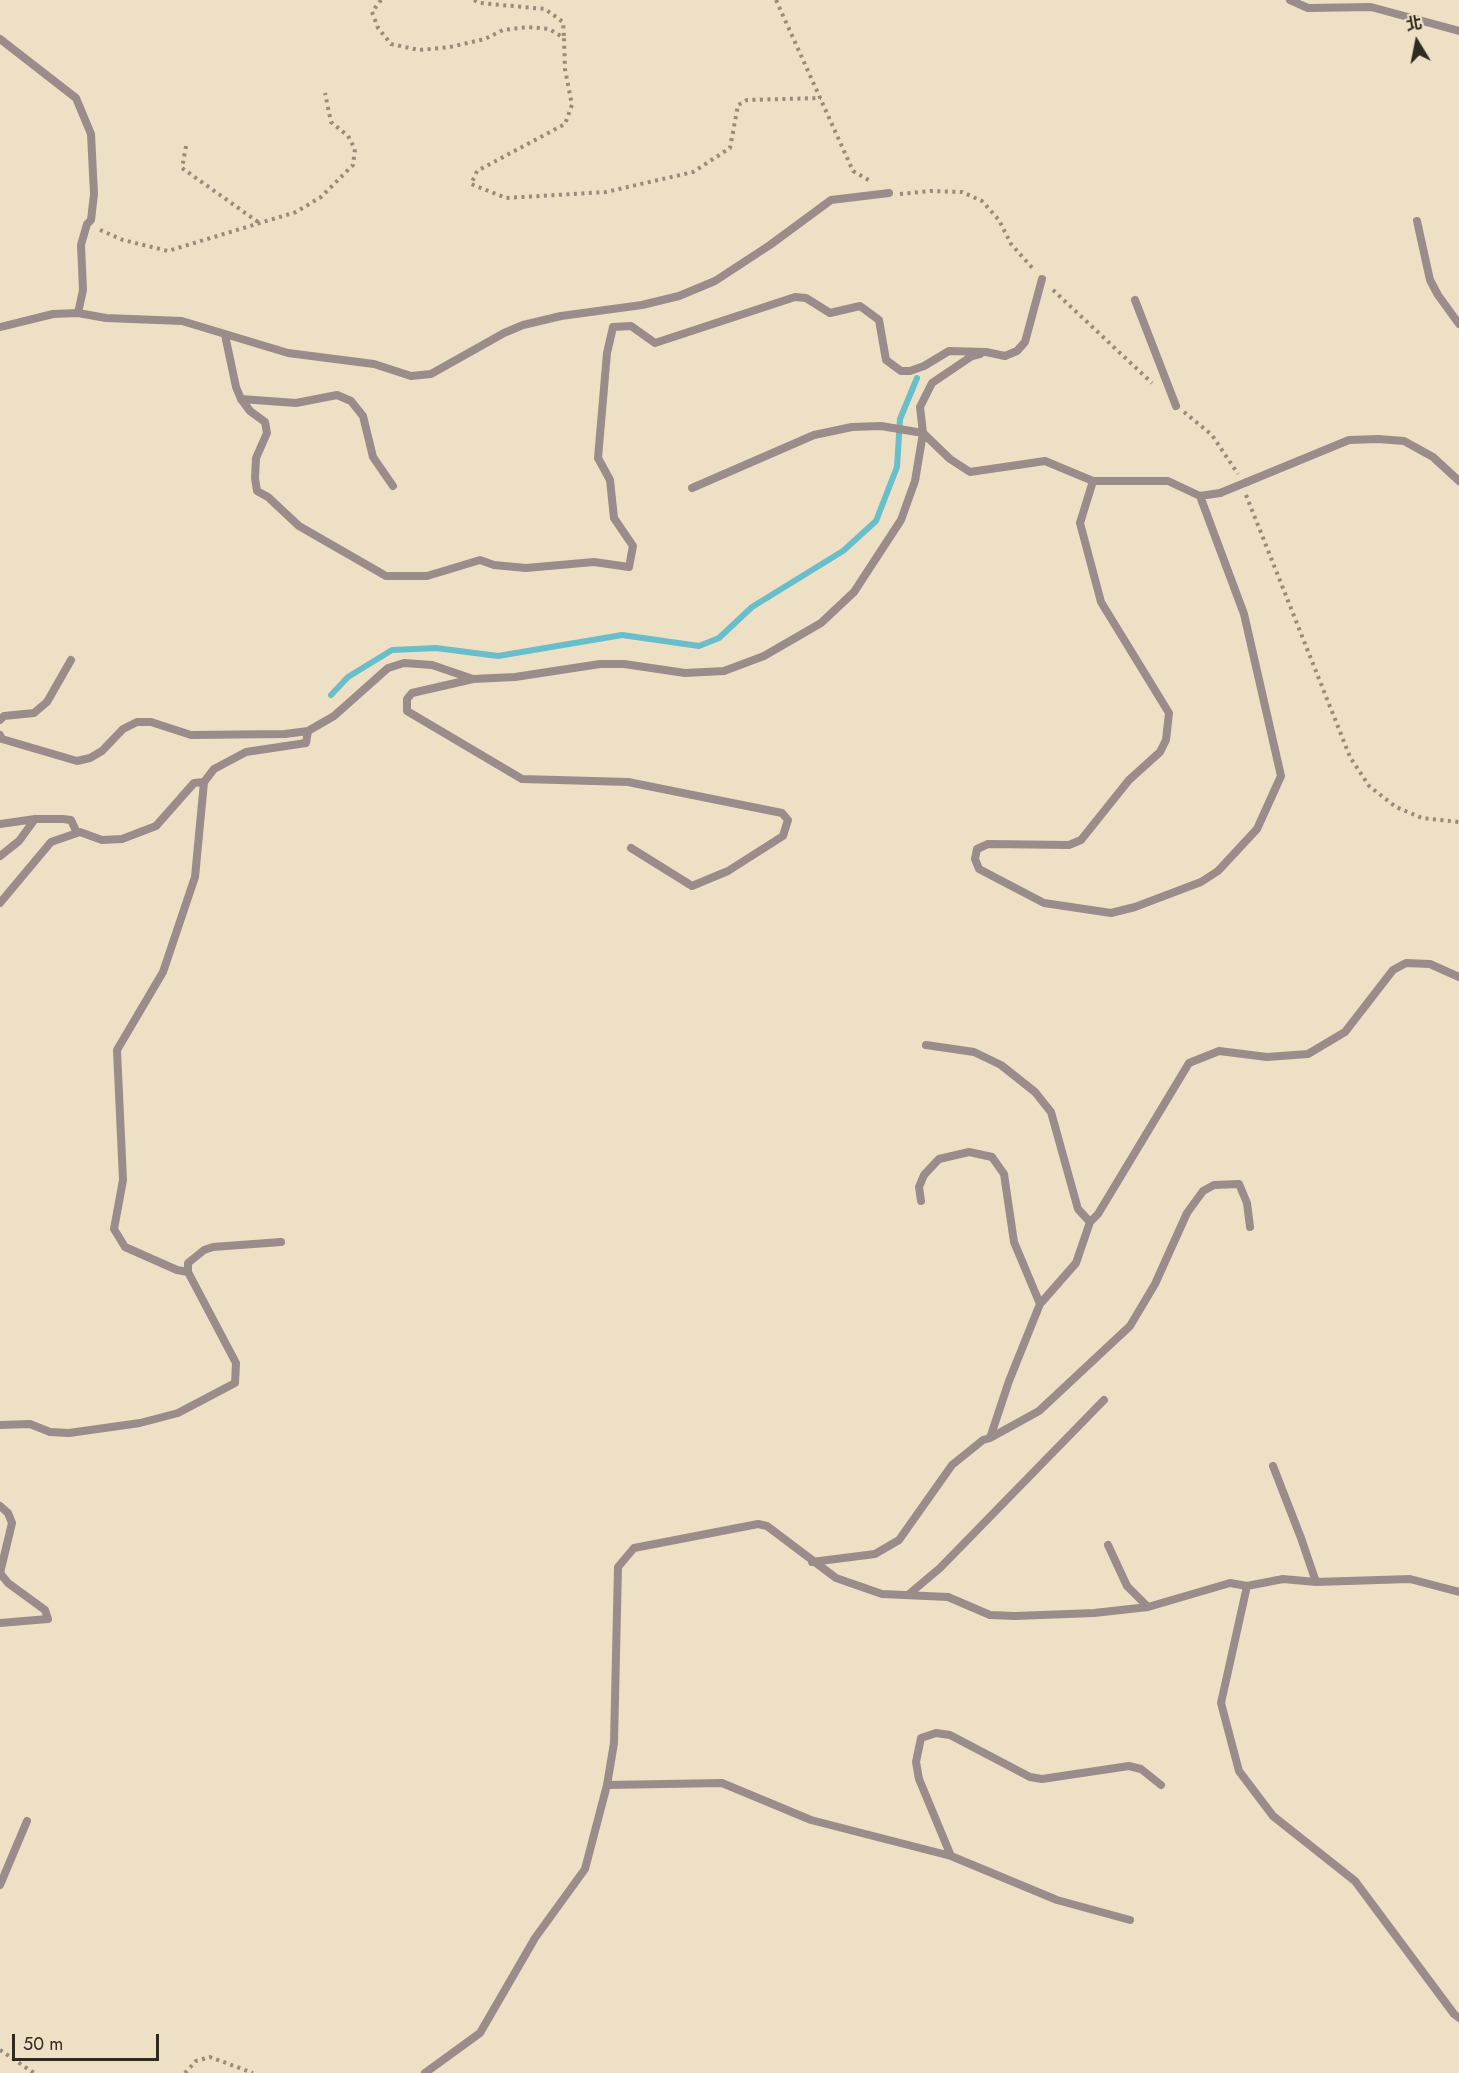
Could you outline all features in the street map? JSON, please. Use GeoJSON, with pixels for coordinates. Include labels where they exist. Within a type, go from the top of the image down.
{"type":"FeatureCollection","features":[{"type":"Feature","properties":{"kind":"lane"},"geometry":{"type":"LineString","coordinates":[[1290,0],[1308,8],[1371,7],[1459,31]]}},
{"type":"Feature","properties":{"kind":"lane"},"geometry":{"type":"LineString","coordinates":[[0,39],[76,98],[91,134],[94,194],[92,220],[87,224],[81,245],[83,290],[78,313]]}},
{"type":"Feature","properties":{"kind":"lane"},"geometry":{"type":"LineString","coordinates":[[0,327],[53,314],[78,313],[106,318],[182,321],[288,353],[374,364],[411,376],[431,374],[504,333],[523,325],[561,316],[642,305],[679,296],[715,281],[770,245],[831,200],[889,193]]}},
{"type":"Feature","properties":{"kind":"lane"},"geometry":{"type":"LineString","coordinates":[[1417,221],[1430,280],[1459,324]]}},
{"type":"Feature","properties":{"kind":"lane"},"geometry":{"type":"LineString","coordinates":[[225,335],[236,387],[241,399],[250,411],[265,422],[267,433],[256,458],[257,491],[268,497],[299,526],[386,576],[427,576],[480,560],[494,565],[526,568],[594,562],[629,567],[633,546],[614,518],[610,480],[598,458],[607,353],[614,327],[631,326],[655,343],[795,297],[806,298],[830,313],[860,306],[879,320],[886,360],[901,371],[910,371],[924,366],[949,351],[986,352],[1005,356],[1017,351],[1025,342],[1042,279]]}},
{"type":"Feature","properties":{"kind":"lane"},"geometry":{"type":"LineString","coordinates":[[1135,300],[1176,405]]}},
{"type":"Feature","properties":{"kind":"lane"},"geometry":{"type":"LineString","coordinates":[[631,848],[692,886],[728,872],[783,836],[788,820],[782,813],[628,782],[522,779],[407,711],[407,699],[412,693],[473,679],[515,677],[600,664],[624,664],[685,673],[724,671],[764,656],[821,623],[854,592],[901,520],[915,481],[923,433],[920,407],[932,383],[972,356],[986,352]]}},
{"type":"Feature","properties":{"kind":"lane"},"geometry":{"type":"LineString","coordinates":[[241,399],[296,403],[337,395],[351,400],[363,416],[373,456],[393,486]]}},
{"type":"Feature","properties":{"kind":"lane"},"geometry":{"type":"LineString","coordinates":[[692,488],[814,435],[852,427],[881,426],[923,433],[950,459],[970,472],[1045,461],[1093,482],[1168,481],[1200,496],[1220,493],[1349,440],[1404,441],[1434,457],[1459,481]]}},
{"type":"Feature","properties":{"kind":"lane"},"geometry":{"type":"LineString","coordinates":[[1093,482],[1080,523],[1101,602],[1169,713],[1166,740],[1160,752],[1129,780],[1081,840],[1069,845],[988,844],[977,849],[975,859],[979,869],[1044,903],[1111,913],[1135,907],[1201,882],[1218,871],[1257,829],[1281,776],[1244,614],[1200,496]]}},
{"type":"Feature","properties":{"kind":"lane"},"geometry":{"type":"LineString","coordinates":[[0,720],[4,716],[34,713],[47,702],[71,660]]}},
{"type":"Feature","properties":{"kind":"lane"},"geometry":{"type":"LineString","coordinates":[[0,735],[2,739],[77,761],[90,758],[102,751],[123,729],[137,722],[151,722],[191,735],[285,734],[308,731],[334,716],[388,668],[404,663],[418,663],[473,679]]}},
{"type":"Feature","properties":{"kind":"lane"},"geometry":{"type":"LineString","coordinates":[[188,1272],[177,1270],[125,1247],[114,1228],[123,1180],[117,1050],[163,972],[195,877],[204,782],[214,769],[246,752],[306,743],[308,731]]}},
{"type":"Feature","properties":{"kind":"lane"},"geometry":{"type":"LineString","coordinates":[[0,903],[51,842],[80,832],[102,840],[122,839],[156,826],[194,783],[204,782]]}},
{"type":"Feature","properties":{"kind":"lane"},"geometry":{"type":"LineString","coordinates":[[0,824],[35,819],[70,820],[77,833]]}},
{"type":"Feature","properties":{"kind":"lane"},"geometry":{"type":"LineString","coordinates":[[0,856],[19,841],[35,819]]}},
{"type":"Feature","properties":{"kind":"lane"},"geometry":{"type":"LineString","coordinates":[[990,1438],[1009,1381],[1040,1304],[1076,1263],[1090,1222],[1098,1214],[1189,1063],[1219,1051],[1267,1057],[1308,1054],[1345,1032],[1393,970],[1406,963],[1430,963],[1459,976]]}},
{"type":"Feature","properties":{"kind":"lane"},"geometry":{"type":"LineString","coordinates":[[926,1045],[974,1052],[1001,1065],[1035,1092],[1051,1112],[1078,1209],[1090,1222]]}},
{"type":"Feature","properties":{"kind":"lane"},"geometry":{"type":"LineString","coordinates":[[921,1201],[919,1187],[924,1175],[939,1159],[969,1152],[992,1157],[1004,1174],[1014,1242],[1040,1304]]}},
{"type":"Feature","properties":{"kind":"lane"},"geometry":{"type":"LineString","coordinates":[[812,1562],[875,1554],[899,1540],[952,1465],[983,1440],[1039,1411],[1130,1326],[1155,1284],[1187,1213],[1203,1191],[1214,1185],[1239,1184],[1247,1203],[1250,1227]]}},
{"type":"Feature","properties":{"kind":"lane"},"geometry":{"type":"LineString","coordinates":[[0,1425],[30,1425],[50,1432],[69,1433],[140,1423],[178,1413],[235,1383],[236,1363],[188,1272],[188,1263],[204,1250],[213,1247],[281,1242]]}},
{"type":"Feature","properties":{"kind":"lane"},"geometry":{"type":"LineString","coordinates":[[909,1595],[940,1568],[1104,1400]]}},
{"type":"Feature","properties":{"kind":"lane"},"geometry":{"type":"LineString","coordinates":[[1273,1466],[1302,1538],[1316,1582]]}},
{"type":"Feature","properties":{"kind":"lane"},"geometry":{"type":"LineString","coordinates":[[0,1506],[8,1513],[12,1523],[0,1573],[8,1583],[45,1610],[48,1619],[0,1623]]}},
{"type":"Feature","properties":{"kind":"lane"},"geometry":{"type":"LineString","coordinates":[[425,2073],[480,2033],[535,1938],[585,1869],[607,1785],[614,1743],[618,1567],[634,1548],[758,1524],[767,1526],[836,1578],[882,1594],[948,1597],[990,1615],[1094,1613],[1148,1607],[1230,1583],[1247,1586],[1283,1579],[1316,1582],[1410,1579],[1459,1592]]}},
{"type":"Feature","properties":{"kind":"lane"},"geometry":{"type":"LineString","coordinates":[[1108,1545],[1127,1586],[1148,1607]]}},
{"type":"Feature","properties":{"kind":"lane"},"geometry":{"type":"LineString","coordinates":[[1247,1586],[1221,1703],[1239,1772],[1273,1816],[1355,1881],[1459,2018]]}},
{"type":"Feature","properties":{"kind":"lane"},"geometry":{"type":"LineString","coordinates":[[951,1856],[919,1779],[916,1762],[921,1738],[936,1733],[950,1735],[1030,1777],[1042,1779],[1129,1766],[1141,1769],[1161,1785]]}},
{"type":"Feature","properties":{"kind":"lane"},"geometry":{"type":"LineString","coordinates":[[607,1785],[722,1783],[811,1820],[951,1856],[1057,1900],[1130,1920]]}},
{"type":"Feature","properties":{"kind":"lane"},"geometry":{"type":"LineString","coordinates":[[0,1886],[27,1821]]}},
{"type":"Feature","properties":{"kind":"path"},"geometry":{"type":"LineString","coordinates":[[381,0],[372,12],[378,28],[391,44],[419,50],[450,47],[485,39],[503,30],[528,27],[549,29],[564,38]]}},
{"type":"Feature","properties":{"kind":"path"},"geometry":{"type":"LineString","coordinates":[[474,0],[480,3],[545,9],[563,22],[565,69],[572,105],[565,124],[477,171],[471,184],[506,198],[606,192],[693,172],[730,148],[738,105],[747,100],[821,98]]}},
{"type":"Feature","properties":{"kind":"path"},"geometry":{"type":"LineString","coordinates":[[776,0],[853,171],[889,193],[962,192],[982,201],[999,220],[1011,244],[1042,279],[1176,405],[1212,435],[1244,482]]}},
{"type":"Feature","properties":{"kind":"path"},"geometry":{"type":"LineString","coordinates":[[87,224],[123,240],[168,250],[296,212],[321,196],[353,165],[355,149],[348,136],[331,122],[325,93]]}},
{"type":"Feature","properties":{"kind":"path"},"geometry":{"type":"LineString","coordinates":[[186,146],[182,168],[258,223]]}},
{"type":"Feature","properties":{"kind":"path"},"geometry":{"type":"LineString","coordinates":[[1245,492],[1350,757],[1356,767],[1369,786],[1396,807],[1422,818],[1459,822]]}},
{"type":"Feature","properties":{"kind":"path"},"geometry":{"type":"LineString","coordinates":[[0,2050],[34,2073]]}},
{"type":"Feature","properties":{"kind":"path"},"geometry":{"type":"LineString","coordinates":[[185,2073],[196,2061],[210,2058],[253,2073]]}},
{"type":"Feature","properties":{"kind":"waterway"},"geometry":{"type":"LineString","coordinates":[[331,695],[348,677],[392,650],[436,648],[498,656],[622,635],[699,646],[719,638],[752,607],[843,551],[876,521],[897,467],[900,419],[917,378]]}}]}
